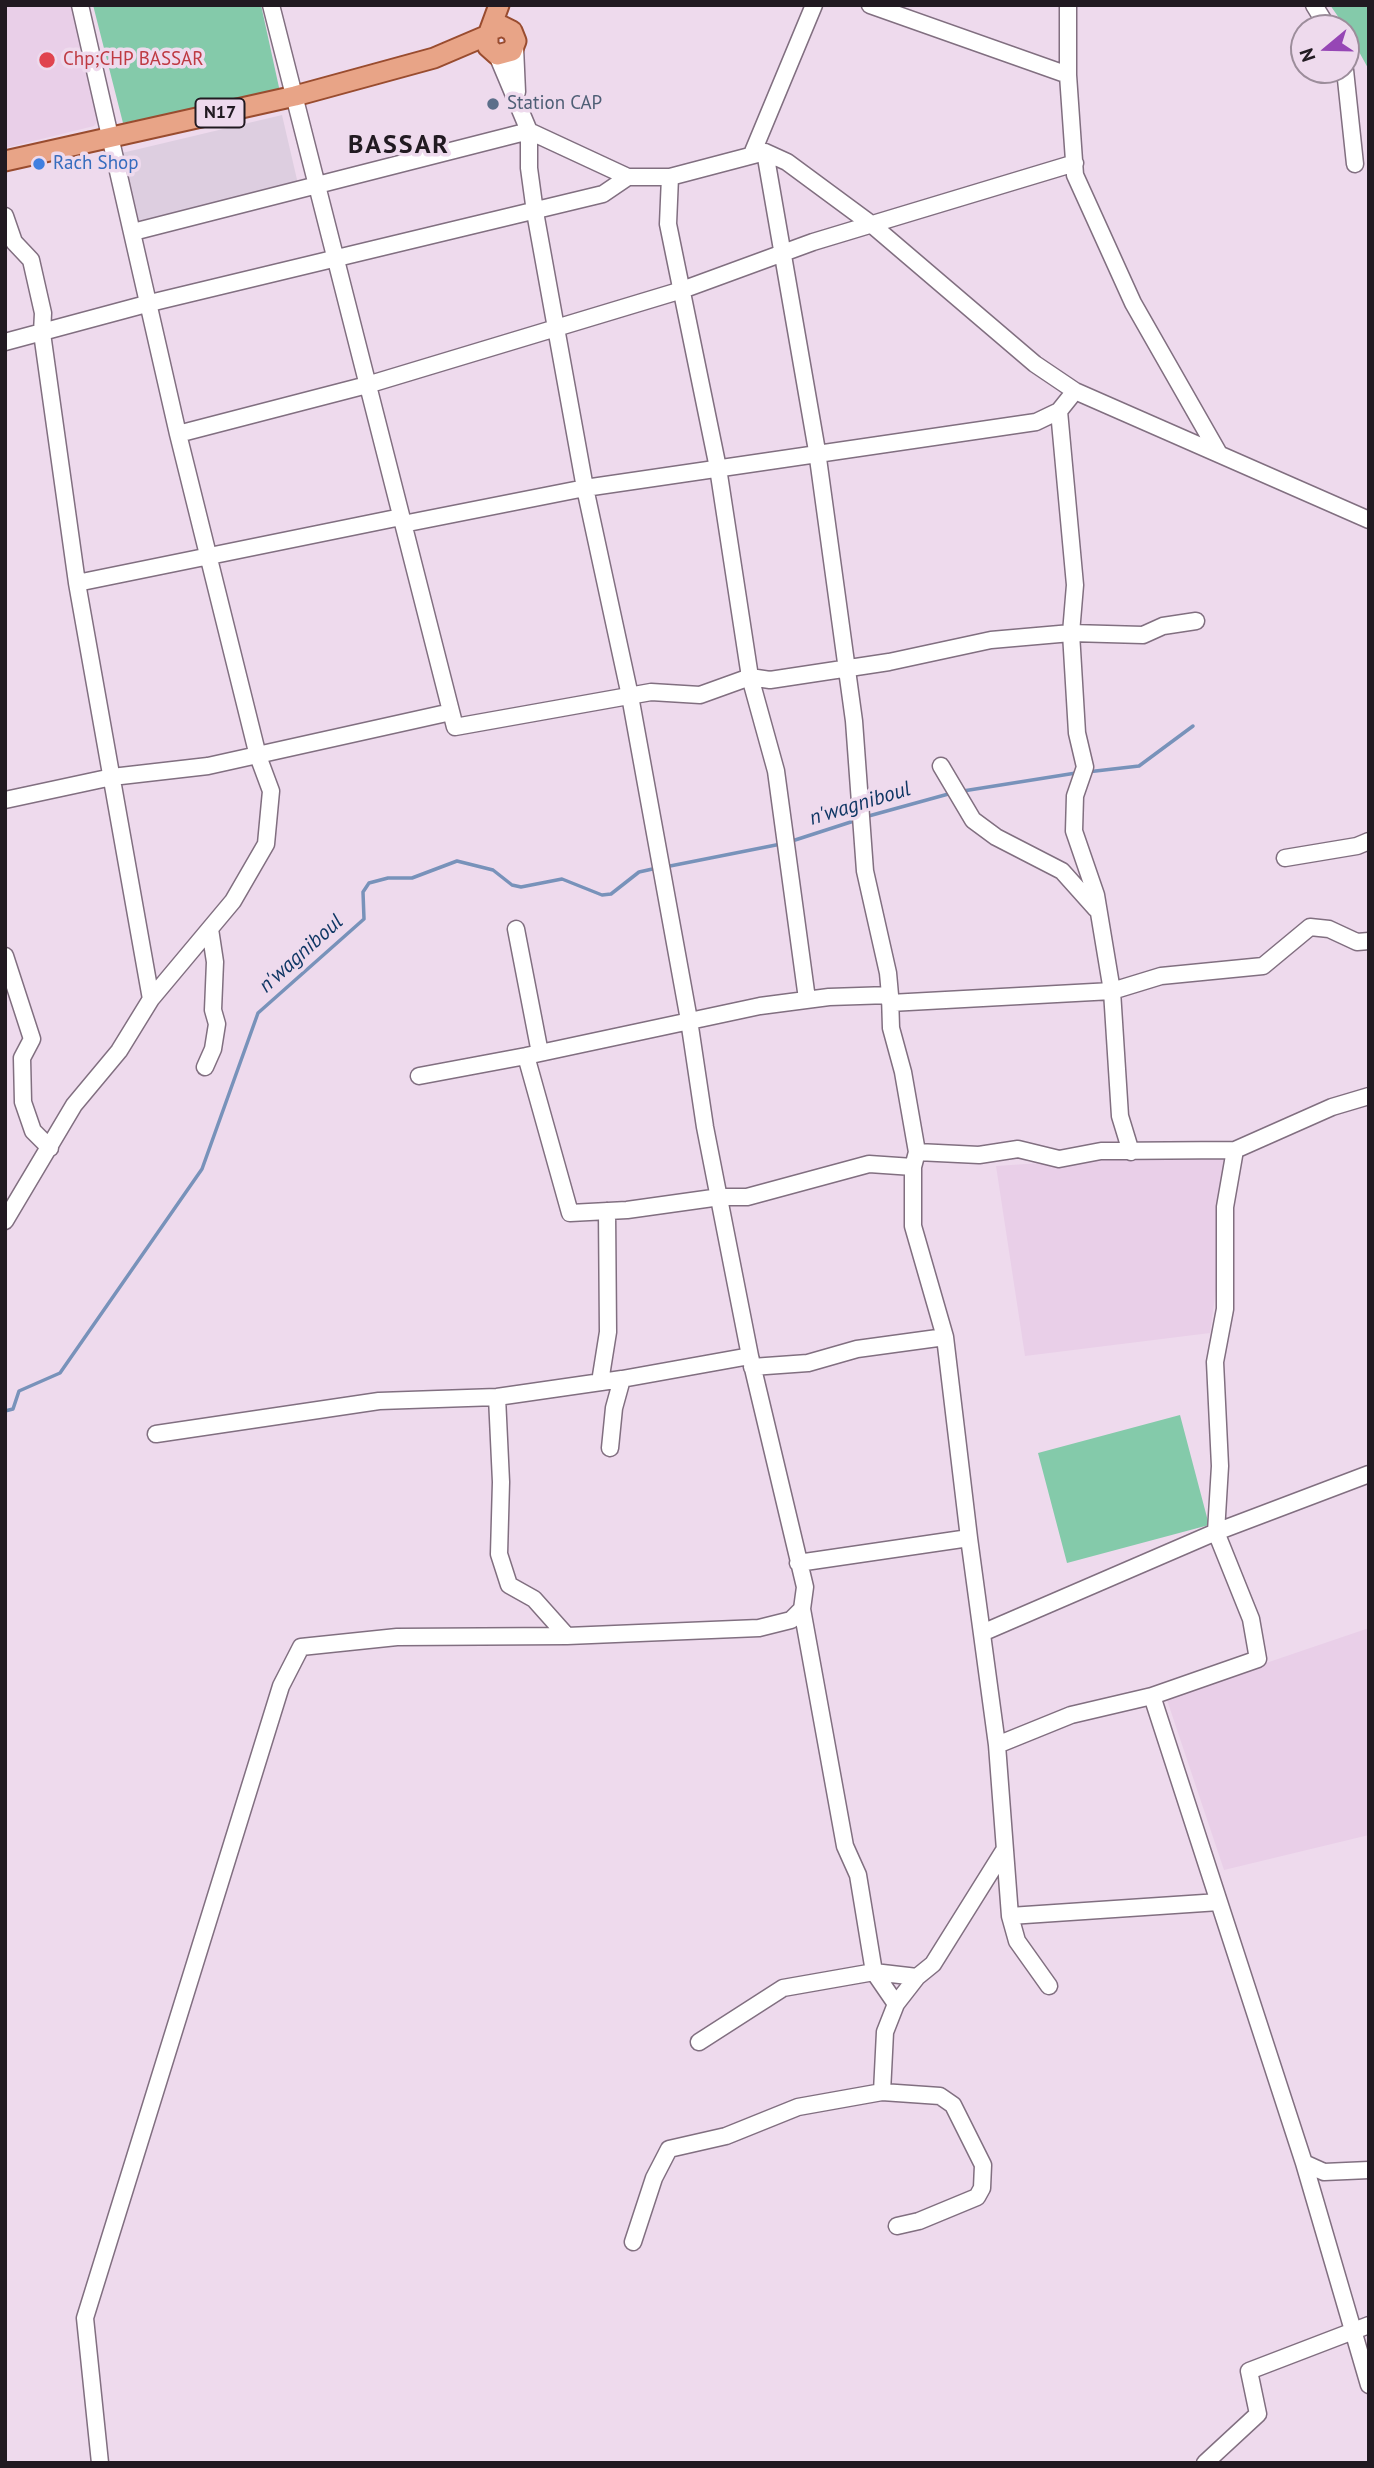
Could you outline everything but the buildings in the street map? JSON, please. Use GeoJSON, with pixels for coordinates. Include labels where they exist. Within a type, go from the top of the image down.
{"type":"FeatureCollection","features":[{"type":"Feature","properties":{"kind":"main road"},"geometry":{"type":"LineString","coordinates":[[499,5],[499,42]]}},
{"type":"Feature","properties":{"kind":"main road"},"geometry":{"type":"LineString","coordinates":[[499,42],[512,5]]}},
{"type":"Feature","properties":{"kind":"main road","name":"N17"},"geometry":{"type":"LineString","coordinates":[[5,161],[295,96],[499,42]]}},
{"type":"Feature","properties":{"kind":"street"},"geometry":{"type":"LineString","coordinates":[[5,1221],[74,1105],[119,1051],[152,999],[233,901],[266,844],[271,792],[258,756],[177,434],[150,303],[108,139],[80,5]]}},
{"type":"Feature","properties":{"kind":"street"},"geometry":{"type":"LineString","coordinates":[[271,5],[454,727],[651,692],[700,695],[750,677],[770,680],[889,662],[991,640],[1071,633],[1143,635],[1163,626],[1196,621]]}},
{"type":"Feature","properties":{"kind":"street"},"geometry":{"type":"LineString","coordinates":[[814,5],[758,153],[783,252],[817,452],[847,668],[865,871],[888,973],[891,1028],[903,1072],[915,1160],[913,1226],[945,1337],[968,1538],[997,1745],[1003,1852],[1010,1916],[1017,1941],[1049,1986]]}},
{"type":"Feature","properties":{"kind":"street"},"geometry":{"type":"LineString","coordinates":[[870,5],[1068,75]]}},
{"type":"Feature","properties":{"kind":"street"},"geometry":{"type":"LineString","coordinates":[[1068,5],[1068,75],[1075,175],[1133,303],[1218,452]]}},
{"type":"Feature","properties":{"kind":"street"},"geometry":{"type":"LineString","coordinates":[[499,42],[518,105],[529,131],[529,168],[535,212],[558,326],[585,488],[630,696],[689,1020],[705,1127],[751,1362],[804,1587],[802,1609],[845,1846],[858,1875],[874,1972],[896,2004]]}},
{"type":"Feature","properties":{"kind":"street"},"geometry":{"type":"LineString","coordinates":[[1347,84],[1355,164]]}},
{"type":"Feature","properties":{"kind":"street"},"geometry":{"type":"LineString","coordinates":[[133,232],[529,131],[628,177],[670,177],[758,153],[787,162],[871,224],[1035,364],[1075,391],[1369,520]]}},
{"type":"Feature","properties":{"kind":"street"},"geometry":{"type":"LineString","coordinates":[[1352,132],[1369,148]]}},
{"type":"Feature","properties":{"kind":"street"},"geometry":{"type":"LineString","coordinates":[[177,434],[367,385],[682,290],[783,252],[1074,163]]}},
{"type":"Feature","properties":{"kind":"street"},"geometry":{"type":"LineString","coordinates":[[5,342],[150,303],[603,194],[628,177]]}},
{"type":"Feature","properties":{"kind":"street"},"geometry":{"type":"LineString","coordinates":[[670,177],[668,224],[718,468],[750,677],[776,771],[807,999]]}},
{"type":"Feature","properties":{"kind":"street"},"geometry":{"type":"LineString","coordinates":[[5,216],[14,242],[31,260],[43,313],[42,333],[77,583],[152,999]]}},
{"type":"Feature","properties":{"kind":"street"},"geometry":{"type":"LineString","coordinates":[[77,583],[209,554],[585,488],[1036,422],[1059,411],[1075,391]]}},
{"type":"Feature","properties":{"kind":"street"},"geometry":{"type":"LineString","coordinates":[[1059,411],[1075,585],[1071,633],[1077,733],[1085,767],[1075,796],[1074,831],[1100,913],[1112,991],[1120,1116],[1131,1152]]}},
{"type":"Feature","properties":{"kind":"street"},"geometry":{"type":"LineString","coordinates":[[5,800],[112,776],[208,766],[451,712]]}},
{"type":"Feature","properties":{"kind":"street"},"geometry":{"type":"LineString","coordinates":[[941,766],[973,820],[996,838],[1062,871],[1100,913]]}},
{"type":"Feature","properties":{"kind":"street"},"geometry":{"type":"LineString","coordinates":[[1284,858],[1357,846],[1369,841]]}},
{"type":"Feature","properties":{"kind":"street"},"geometry":{"type":"LineString","coordinates":[[419,1076],[533,1055],[689,1020],[807,999],[890,999],[1112,991],[1161,976],[1263,965],[1310,928],[1329,929],[1357,943],[1369,941]]}},
{"type":"Feature","properties":{"kind":"street"},"geometry":{"type":"LineString","coordinates":[[205,1068],[213,1049],[217,1024],[213,1010],[215,962],[210,929]]}},
{"type":"Feature","properties":{"kind":"street"},"geometry":{"type":"LineString","coordinates":[[516,929],[533,1055],[570,1213],[720,1197],[747,1198],[869,1164],[1018,1149],[1059,1159],[1101,1151],[1235,1150],[1332,1107],[1369,1096]]}},
{"type":"Feature","properties":{"kind":"street"},"geometry":{"type":"LineString","coordinates":[[5,956],[32,1039],[22,1058],[23,1102],[33,1131],[50,1148]]}},
{"type":"Feature","properties":{"kind":"street"},"geometry":{"type":"LineString","coordinates":[[997,1745],[1071,1716],[1152,1696],[1258,1659],[1251,1619],[1216,1532],[1220,1466],[1215,1362],[1225,1309],[1225,1208],[1235,1150]]}},
{"type":"Feature","properties":{"kind":"street"},"geometry":{"type":"LineString","coordinates":[[600,1382],[608,1332],[607,1211]]}},
{"type":"Feature","properties":{"kind":"street"},"geometry":{"type":"LineString","coordinates":[[156,1434],[379,1401],[497,1397],[751,1362],[808,1363],[857,1349],[945,1337]]}},
{"type":"Feature","properties":{"kind":"street"},"geometry":{"type":"LineString","coordinates":[[610,1448],[614,1408],[622,1379]]}},
{"type":"Feature","properties":{"kind":"street"},"geometry":{"type":"LineString","coordinates":[[497,1397],[501,1482],[499,1554],[509,1585],[534,1599],[567,1636]]}},
{"type":"Feature","properties":{"kind":"street"},"geometry":{"type":"LineString","coordinates":[[982,1633],[1216,1532],[1369,1474]]}},
{"type":"Feature","properties":{"kind":"street"},"geometry":{"type":"LineString","coordinates":[[798,1563],[968,1538]]}},
{"type":"Feature","properties":{"kind":"street"},"geometry":{"type":"LineString","coordinates":[[100,2463],[85,2318],[281,1686],[301,1647],[397,1637],[567,1636],[759,1628],[791,1620],[802,1609]]}},
{"type":"Feature","properties":{"kind":"street"},"geometry":{"type":"LineString","coordinates":[[1152,1696],[1304,2163],[1369,2385]]}},
{"type":"Feature","properties":{"kind":"street"},"geometry":{"type":"LineString","coordinates":[[882,2092],[885,2032],[896,2004],[917,1977],[933,1964],[1003,1852]]}},
{"type":"Feature","properties":{"kind":"street"},"geometry":{"type":"LineString","coordinates":[[1010,1916],[1219,1902]]}},
{"type":"Feature","properties":{"kind":"street"},"geometry":{"type":"LineString","coordinates":[[699,2042],[783,1988],[874,1972],[917,1977]]}},
{"type":"Feature","properties":{"kind":"street"},"geometry":{"type":"LineString","coordinates":[[633,2242],[654,2178],[669,2149],[726,2136],[798,2107],[882,2092],[940,2096],[953,2105],[983,2165],[982,2188],[977,2197],[919,2221],[897,2227]]}},
{"type":"Feature","properties":{"kind":"street"},"geometry":{"type":"LineString","coordinates":[[1304,2163],[1324,2172],[1369,2170]]}},
{"type":"Feature","properties":{"kind":"street"},"geometry":{"type":"LineString","coordinates":[[1205,2463],[1258,2414],[1249,2371],[1369,2325]]}},
{"type":"Feature","properties":{"kind":"shaded area","name":"Chp;CHP BASSAR"},"geometry":{"type":"Polygon","coordinates":[[[5,5],[75,5],[102,115],[94,126],[5,148],[5,5]]]}},
{"type":"Feature","properties":{"kind":"shaded area"},"geometry":{"type":"Polygon","coordinates":[[[282,115],[298,184],[139,223],[122,153],[282,115]]]}},
{"type":"Feature","properties":{"kind":"shaded area"},"geometry":{"type":"Polygon","coordinates":[[[1235,1150],[1210,1333],[1025,1356],[996,1166],[1235,1150]]]}},
{"type":"Feature","properties":{"kind":"shaded area"},"geometry":{"type":"Polygon","coordinates":[[[1369,1628],[1369,1835],[1224,1870],[1166,1697],[1369,1628]]]}},
{"type":"Feature","properties":{"kind":"green space"},"geometry":{"type":"Polygon","coordinates":[[[93,5],[261,5],[280,92],[123,123],[93,5]]]}},
{"type":"Feature","properties":{"kind":"green space"},"geometry":{"type":"Polygon","coordinates":[[[1330,5],[1369,5],[1369,70],[1360,54],[1360,14],[1336,14],[1330,5]]]}},
{"type":"Feature","properties":{"kind":"green space"},"geometry":{"type":"Polygon","coordinates":[[[1180,1415],[1209,1525],[1067,1563],[1038,1453],[1180,1415]]]}},
{"type":"Feature","properties":{"kind":"waterway","name":"n'wagniboul"},"geometry":{"type":"LineString","coordinates":[[1087,772],[1139,766],[1193,726]]}},
{"type":"Feature","properties":{"kind":"waterway","name":"n'wagniboul"},"geometry":{"type":"LineString","coordinates":[[963,791],[1076,773]]}},
{"type":"Feature","properties":{"kind":"waterway","name":"n'wagniboul"},"geometry":{"type":"LineString","coordinates":[[865,817],[952,793]]}},
{"type":"Feature","properties":{"kind":"waterway","name":"n'wagniboul"},"geometry":{"type":"LineString","coordinates":[[792,841],[857,820]]}},
{"type":"Feature","properties":{"kind":"waterway","name":"n'wagniboul"},"geometry":{"type":"LineString","coordinates":[[665,867],[781,844]]}},
{"type":"Feature","properties":{"kind":"waterway","name":"n'wagniboul"},"geometry":{"type":"LineString","coordinates":[[5,1411],[13,1409],[19,1391],[60,1373],[202,1169],[258,1013],[364,919],[363,892],[369,883],[388,878],[412,878],[457,861],[493,870],[512,885],[521,887],[562,879],[602,895],[611,894],[639,872],[657,868]]}},
{"type":"Feature","properties":{"kind":"place","name":"Chp;CHP BASSAR"},"geometry":{"type":"Point","coordinates":[47,60]}},
{"type":"Feature","properties":{"kind":"place","name":"Station CAP"},"geometry":{"type":"Point","coordinates":[493,104]}},
{"type":"Feature","properties":{"kind":"place","name":"Rach Shop"},"geometry":{"type":"Point","coordinates":[39,164]}},
{"type":"Feature","properties":{"kind":"district","name":"BASSAR"},"geometry":{"type":"Point","coordinates":[399,146]}}]}
